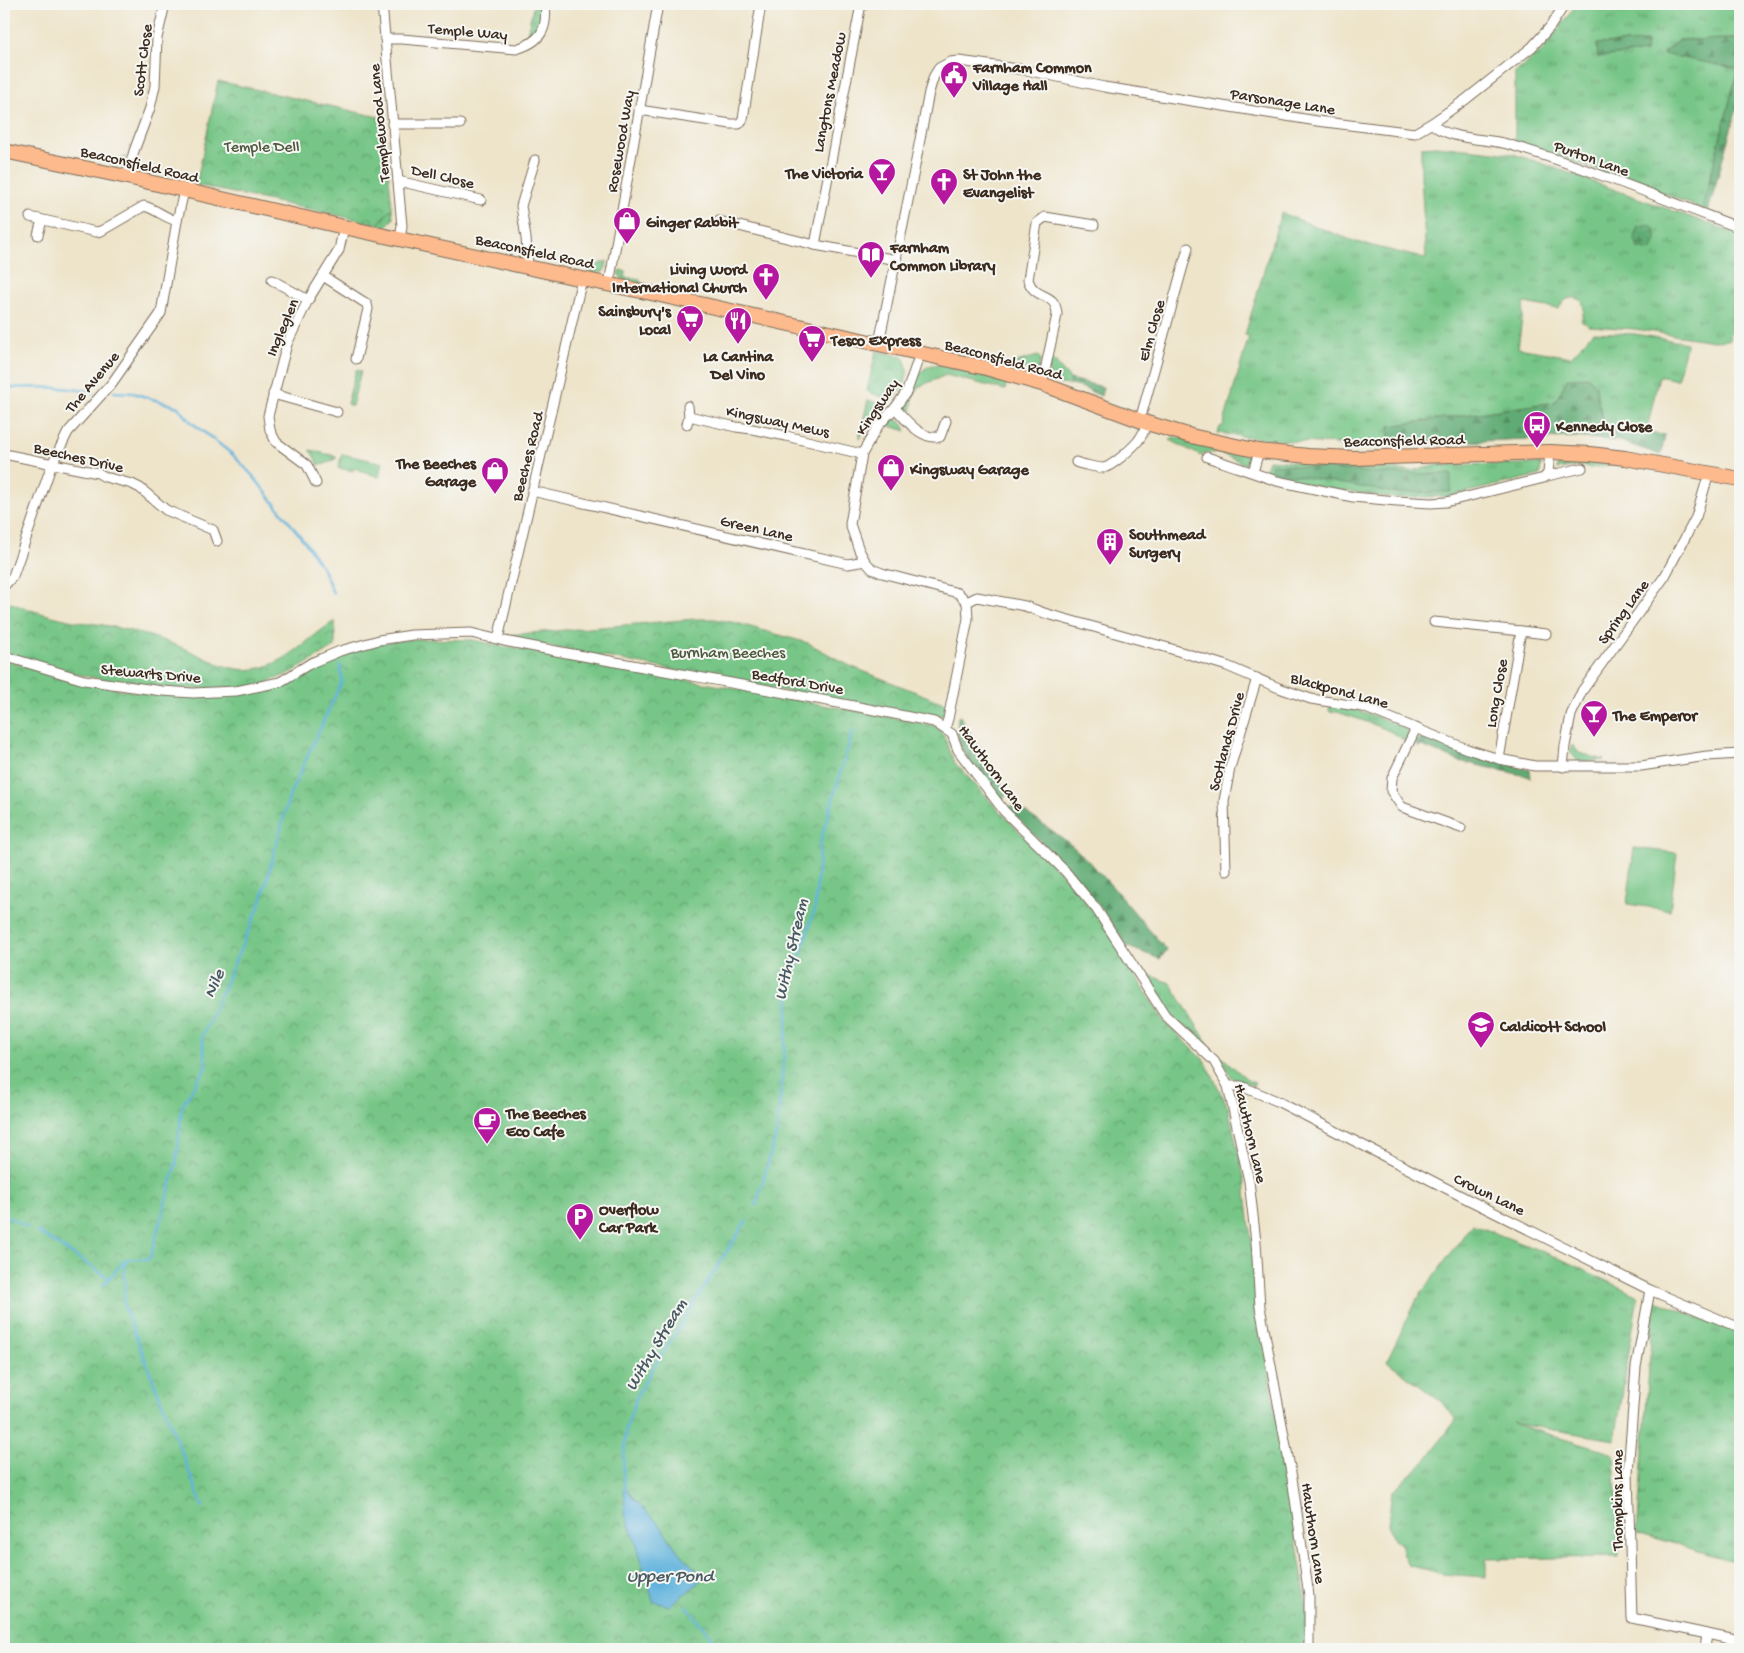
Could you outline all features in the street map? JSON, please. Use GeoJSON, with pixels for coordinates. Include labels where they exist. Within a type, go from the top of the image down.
{"type":"FeatureCollection","features":[{"type":"Feature","properties":{"kind":"main road","name":"Beaconsfield Road"},"geometry":{"type":"LineString","coordinates":[[4,151],[986,368],[1042,384],[1144,422],[1191,436],[1258,451],[1354,458],[1550,452],[1590,454],[1625,458],[1740,479]]}},
{"type":"Feature","properties":{"kind":"street","name":"Scott Close"},"geometry":{"type":"LineString","coordinates":[[127,177],[134,151],[150,108],[153,94],[156,38],[165,4]]}},
{"type":"Feature","properties":{"kind":"street","name":"Templewood Lane"},"geometry":{"type":"LineString","coordinates":[[382,4],[402,226],[400,239]]}},
{"type":"Feature","properties":{"kind":"street","name":"Temple Way"},"geometry":{"type":"LineString","coordinates":[[385,39],[516,49],[533,43],[541,35],[546,19],[545,4]]}},
{"type":"Feature","properties":{"kind":"street","name":"Rosewood Way"},"geometry":{"type":"LineString","coordinates":[[609,284],[658,4]]}},
{"type":"Feature","properties":{"kind":"street","name":"Langtons Meadow"},"geometry":{"type":"LineString","coordinates":[[815,245],[861,4]]}},
{"type":"Feature","properties":{"kind":"street","name":"Parsonage Lane"},"geometry":{"type":"LineString","coordinates":[[897,260],[928,92],[939,68],[950,62],[959,60],[1026,70],[1104,88],[1415,133],[1465,100],[1532,47],[1550,27],[1565,4]]}},
{"type":"Feature","properties":{"kind":"street"},"geometry":{"type":"LineString","coordinates":[[639,110],[739,124],[743,119],[759,6]]}},
{"type":"Feature","properties":{"kind":"street","name":"Purton Lane"},"geometry":{"type":"LineString","coordinates":[[1432,123],[1435,128],[1445,133],[1499,142],[1542,154],[1740,228]]}},
{"type":"Feature","properties":{"kind":"street"},"geometry":{"type":"LineString","coordinates":[[392,124],[460,124]]}},
{"type":"Feature","properties":{"kind":"street"},"geometry":{"type":"LineString","coordinates":[[528,266],[521,206],[535,160]]}},
{"type":"Feature","properties":{"kind":"street","name":"Dell Close"},"geometry":{"type":"LineString","coordinates":[[398,180],[482,200]]}},
{"type":"Feature","properties":{"kind":"street","name":"The Avenue"},"geometry":{"type":"LineString","coordinates":[[4,586],[13,576],[52,464],[68,432],[112,383],[161,313],[184,191]]}},
{"type":"Feature","properties":{"kind":"street"},"geometry":{"type":"LineString","coordinates":[[30,217],[96,232],[101,231],[144,206],[152,208],[165,218],[177,221]]}},
{"type":"Feature","properties":{"kind":"street"},"geometry":{"type":"LineString","coordinates":[[1042,384],[1057,315],[1056,306],[1051,299],[1031,288],[1028,280],[1037,223],[1045,217],[1094,225]]}},
{"type":"Feature","properties":{"kind":"street"},"geometry":{"type":"LineString","coordinates":[[38,236],[42,220]]}},
{"type":"Feature","properties":{"kind":"street"},"geometry":{"type":"LineString","coordinates":[[719,222],[815,245],[897,260],[879,343]]}},
{"type":"Feature","properties":{"kind":"street","name":"Ingleglen"},"geometry":{"type":"LineString","coordinates":[[316,483],[307,465],[276,442],[270,430],[268,416],[287,344],[294,326],[339,250],[344,227]]}},
{"type":"Feature","properties":{"kind":"street","name":"Elm Close"},"geometry":{"type":"LineString","coordinates":[[1144,422],[1188,248]]}},
{"type":"Feature","properties":{"kind":"street"},"geometry":{"type":"LineString","coordinates":[[323,276],[367,304],[368,309],[356,358]]}},
{"type":"Feature","properties":{"kind":"street","name":"Beeches Road"},"geometry":{"type":"LineString","coordinates":[[498,639],[582,279]]}},
{"type":"Feature","properties":{"kind":"street"},"geometry":{"type":"LineString","coordinates":[[272,280],[308,300]]}},
{"type":"Feature","properties":{"kind":"street","name":"Kingsway"},"geometry":{"type":"LineString","coordinates":[[865,561],[850,524],[862,454],[878,426],[895,408],[906,391],[920,354]]}},
{"type":"Feature","properties":{"kind":"street"},"geometry":{"type":"LineString","coordinates":[[273,394],[337,412]]}},
{"type":"Feature","properties":{"kind":"street","name":"Kingsway Mews"},"geometry":{"type":"LineString","coordinates":[[688,406],[688,420],[752,429],[862,454]]}},
{"type":"Feature","properties":{"kind":"street"},"geometry":{"type":"LineString","coordinates":[[895,408],[907,422],[921,433],[935,438],[940,437],[946,421]]}},
{"type":"Feature","properties":{"kind":"street"},"geometry":{"type":"LineString","coordinates":[[1076,462],[1086,466],[1092,465],[1102,468],[1111,464],[1138,441],[1144,422]]}},
{"type":"Feature","properties":{"kind":"street"},"geometry":{"type":"LineString","coordinates":[[1253,472],[1258,451]]}},
{"type":"Feature","properties":{"kind":"street"},"geometry":{"type":"LineString","coordinates":[[1547,476],[1550,452]]}},
{"type":"Feature","properties":{"kind":"street","name":"Beeches Drive"},"geometry":{"type":"LineString","coordinates":[[4,454],[98,473],[105,477],[132,484],[140,488],[166,510],[214,530],[217,541]]}},
{"type":"Feature","properties":{"kind":"street"},"geometry":{"type":"LineString","coordinates":[[1207,457],[1277,480],[1353,497],[1431,503],[1463,498],[1582,468]]}},
{"type":"Feature","properties":{"kind":"street","name":"Spring Lane"},"geometry":{"type":"LineString","coordinates":[[1563,767],[1571,715],[1582,691],[1665,576],[1696,517],[1709,472]]}},
{"type":"Feature","properties":{"kind":"street","name":"Green Lane"},"geometry":{"type":"LineString","coordinates":[[532,491],[848,564],[865,561]]}},
{"type":"Feature","properties":{"kind":"street"},"geometry":{"type":"LineString","coordinates":[[865,561],[872,569],[882,573],[958,593],[967,602]]}},
{"type":"Feature","properties":{"kind":"street","name":"Blackpond Lane"},"geometry":{"type":"LineString","coordinates":[[967,602],[977,597],[1025,606],[1165,647],[1227,666],[1278,688],[1311,698],[1363,707],[1467,749],[1499,759],[1535,766],[1641,766],[1707,756],[1740,754]]}},
{"type":"Feature","properties":{"kind":"street","name":"Hawthorn Lane"},"geometry":{"type":"LineString","coordinates":[[967,602],[968,619],[945,728],[952,734],[958,750],[1004,811],[1065,871],[1097,910],[1165,1016],[1214,1061],[1228,1086],[1249,1181],[1256,1242],[1260,1307],[1292,1478],[1309,1596],[1309,1649]]}},
{"type":"Feature","properties":{"kind":"street"},"geometry":{"type":"LineString","coordinates":[[1434,622],[1546,634]]}},
{"type":"Feature","properties":{"kind":"street","name":"Long Close"},"geometry":{"type":"LineString","coordinates":[[1499,759],[1521,631]]}},
{"type":"Feature","properties":{"kind":"street","name":"Stewarts Drive"},"geometry":{"type":"LineString","coordinates":[[4,656],[84,680],[162,691],[193,693],[236,691],[280,682],[311,663],[340,651],[379,640],[470,633],[498,639]]}},
{"type":"Feature","properties":{"kind":"street","name":"Bedford Drive"},"geometry":{"type":"LineString","coordinates":[[498,639],[726,683],[854,705],[934,722],[945,728]]}},
{"type":"Feature","properties":{"kind":"street","name":"Scotlands Drive"},"geometry":{"type":"LineString","coordinates":[[1226,871],[1224,801],[1230,768],[1257,678]]}},
{"type":"Feature","properties":{"kind":"street"},"geometry":{"type":"LineString","coordinates":[[1416,728],[1392,778],[1391,792],[1402,807],[1462,828]]}},
{"type":"Feature","properties":{"kind":"street","name":"Crown Lane"},"geometry":{"type":"LineString","coordinates":[[1228,1086],[1242,1086],[1277,1101],[1467,1199],[1650,1290],[1740,1328]]}},
{"type":"Feature","properties":{"kind":"street","name":"Thompkins Lane"},"geometry":{"type":"LineString","coordinates":[[1650,1290],[1636,1366],[1628,1473],[1632,1618],[1707,1634]]}},
{"type":"Feature","properties":{"kind":"street"},"geometry":{"type":"LineString","coordinates":[[1705,1649],[1707,1634],[1740,1641]]}},
{"type":"Feature","properties":{"kind":"green space"},"geometry":{"type":"Polygon","coordinates":[[[534,4],[540,4],[539,26],[535,34],[525,42],[534,4]]]}},
{"type":"Feature","properties":{"kind":"green space"},"geometry":{"type":"Polygon","coordinates":[[[1577,4],[1613,4],[1615,6],[1618,4],[1740,4],[1740,39],[1678,40],[1663,53],[1738,69],[1702,209],[1666,194],[1515,141],[1515,73],[1543,50],[1577,4]],[[1647,42],[1597,44],[1598,57],[1646,52],[1647,42]]]}},
{"type":"Feature","properties":{"kind":"green space"},"geometry":{"type":"Polygon","coordinates":[[[1740,39],[1740,97],[1708,212],[1702,209],[1738,69],[1663,54],[1678,40],[1740,39]]]}},
{"type":"Feature","properties":{"kind":"green space"},"geometry":{"type":"Polygon","coordinates":[[[1647,42],[1646,52],[1598,57],[1597,44],[1647,42]]]}},
{"type":"Feature","properties":{"kind":"green space","name":"Temple Dell"},"geometry":{"type":"Polygon","coordinates":[[[218,81],[383,118],[392,208],[378,224],[196,185],[218,81]]]}},
{"type":"Feature","properties":{"kind":"green space"},"geometry":{"type":"Polygon","coordinates":[[[1436,146],[1513,154],[1740,235],[1729,340],[1713,341],[1634,329],[1589,326],[1581,320],[1584,309],[1583,304],[1577,298],[1569,298],[1559,309],[1524,303],[1518,348],[1571,357],[1593,332],[1635,334],[1687,343],[1677,380],[1659,376],[1646,433],[1606,429],[1597,397],[1596,386],[1568,378],[1555,402],[1389,426],[1389,445],[1303,442],[1218,433],[1220,427],[1223,426],[1249,336],[1245,335],[1281,213],[1356,242],[1426,259],[1421,147],[1436,146]]]}},
{"type":"Feature","properties":{"kind":"green space"},"geometry":{"type":"Polygon","coordinates":[[[126,157],[124,164],[115,168],[108,163],[126,157]]]}},
{"type":"Feature","properties":{"kind":"green space"},"geometry":{"type":"Polygon","coordinates":[[[392,208],[393,219],[386,226],[378,224],[392,208]]]}},
{"type":"Feature","properties":{"kind":"green space"},"geometry":{"type":"Polygon","coordinates":[[[1650,224],[1655,231],[1656,237],[1650,251],[1638,248],[1634,236],[1638,226],[1650,224]]]}},
{"type":"Feature","properties":{"kind":"green space"},"geometry":{"type":"Polygon","coordinates":[[[607,261],[603,272],[593,273],[586,270],[607,261]]]}},
{"type":"Feature","properties":{"kind":"green space"},"geometry":{"type":"Polygon","coordinates":[[[621,270],[626,272],[625,277],[640,280],[642,285],[622,279],[618,273],[621,270]]]}},
{"type":"Feature","properties":{"kind":"green space"},"geometry":{"type":"Polygon","coordinates":[[[876,351],[902,356],[907,368],[906,381],[903,387],[889,400],[867,391],[876,351]]]}},
{"type":"Feature","properties":{"kind":"green space"},"geometry":{"type":"Polygon","coordinates":[[[1038,356],[1041,360],[1037,372],[1016,366],[1016,362],[1038,356]]]}},
{"type":"Feature","properties":{"kind":"green space"},"geometry":{"type":"Polygon","coordinates":[[[1053,360],[1070,379],[1071,385],[1060,384],[1051,378],[1049,368],[1053,360]]]}},
{"type":"Feature","properties":{"kind":"green space"},"geometry":{"type":"Polygon","coordinates":[[[932,365],[940,365],[1007,381],[1005,390],[946,375],[918,387],[913,397],[911,415],[908,414],[904,408],[916,380],[922,371],[932,365]]]}},
{"type":"Feature","properties":{"kind":"green space"},"geometry":{"type":"Polygon","coordinates":[[[356,370],[361,371],[352,406],[347,404],[356,370]]]}},
{"type":"Feature","properties":{"kind":"green space"},"geometry":{"type":"Polygon","coordinates":[[[1589,377],[1596,386],[1597,397],[1606,429],[1665,435],[1661,455],[1620,441],[1574,437],[1389,445],[1389,426],[1555,402],[1568,378],[1589,377]]]}},
{"type":"Feature","properties":{"kind":"green space"},"geometry":{"type":"Polygon","coordinates":[[[1070,379],[1103,387],[1101,396],[1071,385],[1070,379]]]}},
{"type":"Feature","properties":{"kind":"green space"},"geometry":{"type":"Polygon","coordinates":[[[868,400],[880,404],[881,408],[859,439],[868,400]]]}},
{"type":"Feature","properties":{"kind":"green space"},"geometry":{"type":"Polygon","coordinates":[[[892,418],[901,422],[906,431],[884,424],[892,418]]]}},
{"type":"Feature","properties":{"kind":"green space"},"geometry":{"type":"Polygon","coordinates":[[[1174,437],[1246,453],[1250,457],[1249,462],[1245,464],[1217,453],[1201,456],[1170,440],[1174,437]]]}},
{"type":"Feature","properties":{"kind":"green space"},"geometry":{"type":"Polygon","coordinates":[[[310,450],[335,456],[337,458],[319,465],[310,450]]]}},
{"type":"Feature","properties":{"kind":"green space"},"geometry":{"type":"Polygon","coordinates":[[[342,454],[383,463],[379,477],[354,468],[353,471],[338,468],[342,454]]]}},
{"type":"Feature","properties":{"kind":"green space"},"geometry":{"type":"Polygon","coordinates":[[[1560,458],[1622,463],[1590,468],[1584,466],[1557,469],[1560,458]]]}},
{"type":"Feature","properties":{"kind":"green space"},"geometry":{"type":"Polygon","coordinates":[[[1268,460],[1411,471],[1439,465],[1541,464],[1540,475],[1450,496],[1395,498],[1324,488],[1264,473],[1268,460]]]}},
{"type":"Feature","properties":{"kind":"green space"},"geometry":{"type":"Polygon","coordinates":[[[1272,464],[1380,473],[1451,474],[1451,492],[1394,493],[1271,471],[1272,464]]]}},
{"type":"Feature","properties":{"kind":"green space"},"geometry":{"type":"Polygon","coordinates":[[[4,600],[52,616],[77,622],[99,624],[153,637],[236,669],[255,669],[278,661],[298,649],[335,621],[335,647],[292,672],[264,684],[236,688],[176,689],[117,682],[76,674],[4,653],[4,600]]]}},
{"type":"Feature","properties":{"kind":"green space","name":"Burnham Beeches"},"geometry":{"type":"Polygon","coordinates":[[[695,619],[715,619],[736,623],[808,643],[850,666],[946,704],[945,714],[936,719],[509,639],[507,635],[695,619]]]}},
{"type":"Feature","properties":{"kind":"green space","name":"Burnham Beeches"},"geometry":{"type":"Polygon","coordinates":[[[416,639],[473,640],[936,726],[943,734],[955,763],[1073,886],[1103,924],[1164,1021],[1205,1061],[1228,1107],[1245,1182],[1259,1312],[1303,1580],[1307,1614],[1307,1649],[4,1649],[4,660],[74,681],[110,688],[185,696],[209,695],[259,690],[285,684],[328,658],[378,644],[416,639]]]}},
{"type":"Feature","properties":{"kind":"green space"},"geometry":{"type":"Polygon","coordinates":[[[1330,706],[1348,708],[1378,717],[1406,729],[1408,736],[1405,742],[1400,737],[1384,729],[1337,712],[1329,711],[1330,706]]]}},
{"type":"Feature","properties":{"kind":"green space"},"geometry":{"type":"Polygon","coordinates":[[[960,716],[1007,793],[1002,802],[977,773],[962,748],[958,732],[958,717],[960,716]]]}},
{"type":"Feature","properties":{"kind":"green space"},"geometry":{"type":"Polygon","coordinates":[[[1418,739],[1428,739],[1462,752],[1530,770],[1531,777],[1459,761],[1422,746],[1418,747],[1416,743],[1418,739]]]}},
{"type":"Feature","properties":{"kind":"green space"},"geometry":{"type":"Polygon","coordinates":[[[1572,745],[1579,753],[1604,760],[1578,761],[1570,752],[1572,745]]]}},
{"type":"Feature","properties":{"kind":"green space"},"geometry":{"type":"Polygon","coordinates":[[[1015,805],[1064,840],[1103,876],[1167,950],[1160,959],[1128,947],[1078,880],[1007,807],[1015,805]]]}},
{"type":"Feature","properties":{"kind":"green space"},"geometry":{"type":"Polygon","coordinates":[[[1634,848],[1677,853],[1670,910],[1627,904],[1634,848]]]}},
{"type":"Feature","properties":{"kind":"green space"},"geometry":{"type":"Polygon","coordinates":[[[1144,973],[1170,983],[1209,1045],[1202,1045],[1172,1016],[1144,973]]]}},
{"type":"Feature","properties":{"kind":"green space"},"geometry":{"type":"Polygon","coordinates":[[[1222,1057],[1249,1081],[1255,1083],[1253,1086],[1231,1077],[1222,1057]]]}},
{"type":"Feature","properties":{"kind":"green space"},"geometry":{"type":"Polygon","coordinates":[[[1472,1224],[1559,1258],[1638,1296],[1615,1440],[1512,1423],[1614,1454],[1619,1557],[1486,1559],[1486,1577],[1442,1574],[1408,1565],[1402,1552],[1402,1545],[1393,1540],[1388,1524],[1392,1492],[1425,1461],[1456,1420],[1444,1404],[1387,1361],[1416,1301],[1472,1224]]]}},
{"type":"Feature","properties":{"kind":"green space"},"geometry":{"type":"Polygon","coordinates":[[[1654,1300],[1740,1334],[1740,1563],[1637,1533],[1654,1300]]]}},
{"type":"Feature","properties":{"kind":"water","name":"Upper Pond"},"geometry":{"type":"Polygon","coordinates":[[[624,1485],[633,1498],[660,1525],[675,1547],[702,1577],[696,1585],[669,1606],[653,1601],[636,1543],[625,1515],[624,1485]]]}},
{"type":"Feature","properties":{"kind":"waterway"},"geometry":{"type":"LineString","coordinates":[[4,388],[60,388],[93,392]]}},
{"type":"Feature","properties":{"kind":"waterway"},"geometry":{"type":"LineString","coordinates":[[114,392],[133,393],[178,407],[191,422],[232,454],[253,476],[305,542],[323,569],[333,593]]}},
{"type":"Feature","properties":{"kind":"waterway","name":"Nile"},"geometry":{"type":"LineString","coordinates":[[103,1285],[126,1259],[150,1259],[176,1165],[182,1106],[206,1067],[202,1037],[261,902],[290,794],[342,681],[340,665]]}},
{"type":"Feature","properties":{"kind":"waterway","name":"Withy Stream"},"geometry":{"type":"LineString","coordinates":[[756,1205],[777,1132],[790,988],[815,908],[820,843],[853,730]]}},
{"type":"Feature","properties":{"kind":"waterway"},"geometry":{"type":"LineString","coordinates":[[4,1215],[28,1227]]}},
{"type":"Feature","properties":{"kind":"waterway","name":"Withy Stream"},"geometry":{"type":"LineString","coordinates":[[625,1489],[623,1472],[626,1428],[639,1391],[746,1221]]}},
{"type":"Feature","properties":{"kind":"waterway"},"geometry":{"type":"LineString","coordinates":[[38,1232],[109,1278]]}},
{"type":"Feature","properties":{"kind":"waterway"},"geometry":{"type":"LineString","coordinates":[[125,1261],[124,1306],[203,1507]]}},
{"type":"Feature","properties":{"kind":"waterway","name":"Withy Stream"},"geometry":{"type":"LineString","coordinates":[[686,1606],[721,1649]]}},
{"type":"Feature","properties":{"kind":"place","name":"Farnham Common Village Hall"},"geometry":{"type":"Point","coordinates":[954,99]}},
{"type":"Feature","properties":{"kind":"place","name":"The Victoria"},"geometry":{"type":"Point","coordinates":[882,196]}},
{"type":"Feature","properties":{"kind":"place","name":"St John the Evangelist"},"geometry":{"type":"Point","coordinates":[944,206]}},
{"type":"Feature","properties":{"kind":"place","name":"Ginger Rabbit"},"geometry":{"type":"Point","coordinates":[627,245]}},
{"type":"Feature","properties":{"kind":"place","name":"Farnham Common Library"},"geometry":{"type":"Point","coordinates":[871,279]}},
{"type":"Feature","properties":{"kind":"place","name":"Living Word International Church"},"geometry":{"type":"Point","coordinates":[766,301]}},
{"type":"Feature","properties":{"kind":"place","name":"Sainsbury's Local"},"geometry":{"type":"Point","coordinates":[690,343]}},
{"type":"Feature","properties":{"kind":"place","name":"La Cantina Del Vino"},"geometry":{"type":"Point","coordinates":[738,345]}},
{"type":"Feature","properties":{"kind":"place","name":"Tesco Express"},"geometry":{"type":"Point","coordinates":[812,363]}},
{"type":"Feature","properties":{"kind":"place","name":"Kennedy Close"},"geometry":{"type":"Point","coordinates":[1537,449]}},
{"type":"Feature","properties":{"kind":"place","name":"Kingsway Garage"},"geometry":{"type":"Point","coordinates":[891,492]}},
{"type":"Feature","properties":{"kind":"place","name":"The Beeches Garage"},"geometry":{"type":"Point","coordinates":[495,495]}},
{"type":"Feature","properties":{"kind":"place","name":"Southmead Surgery"},"geometry":{"type":"Point","coordinates":[1110,566]}},
{"type":"Feature","properties":{"kind":"place","name":"The Emperor"},"geometry":{"type":"Point","coordinates":[1594,738]}},
{"type":"Feature","properties":{"kind":"place","name":"Caldicott School"},"geometry":{"type":"Point","coordinates":[1481,1049]}},
{"type":"Feature","properties":{"kind":"place","name":"The Beeches Eco Cafe"},"geometry":{"type":"Point","coordinates":[487,1145]}},
{"type":"Feature","properties":{"kind":"place","name":"Overflow Car Park"},"geometry":{"type":"Point","coordinates":[580,1241]}}]}
